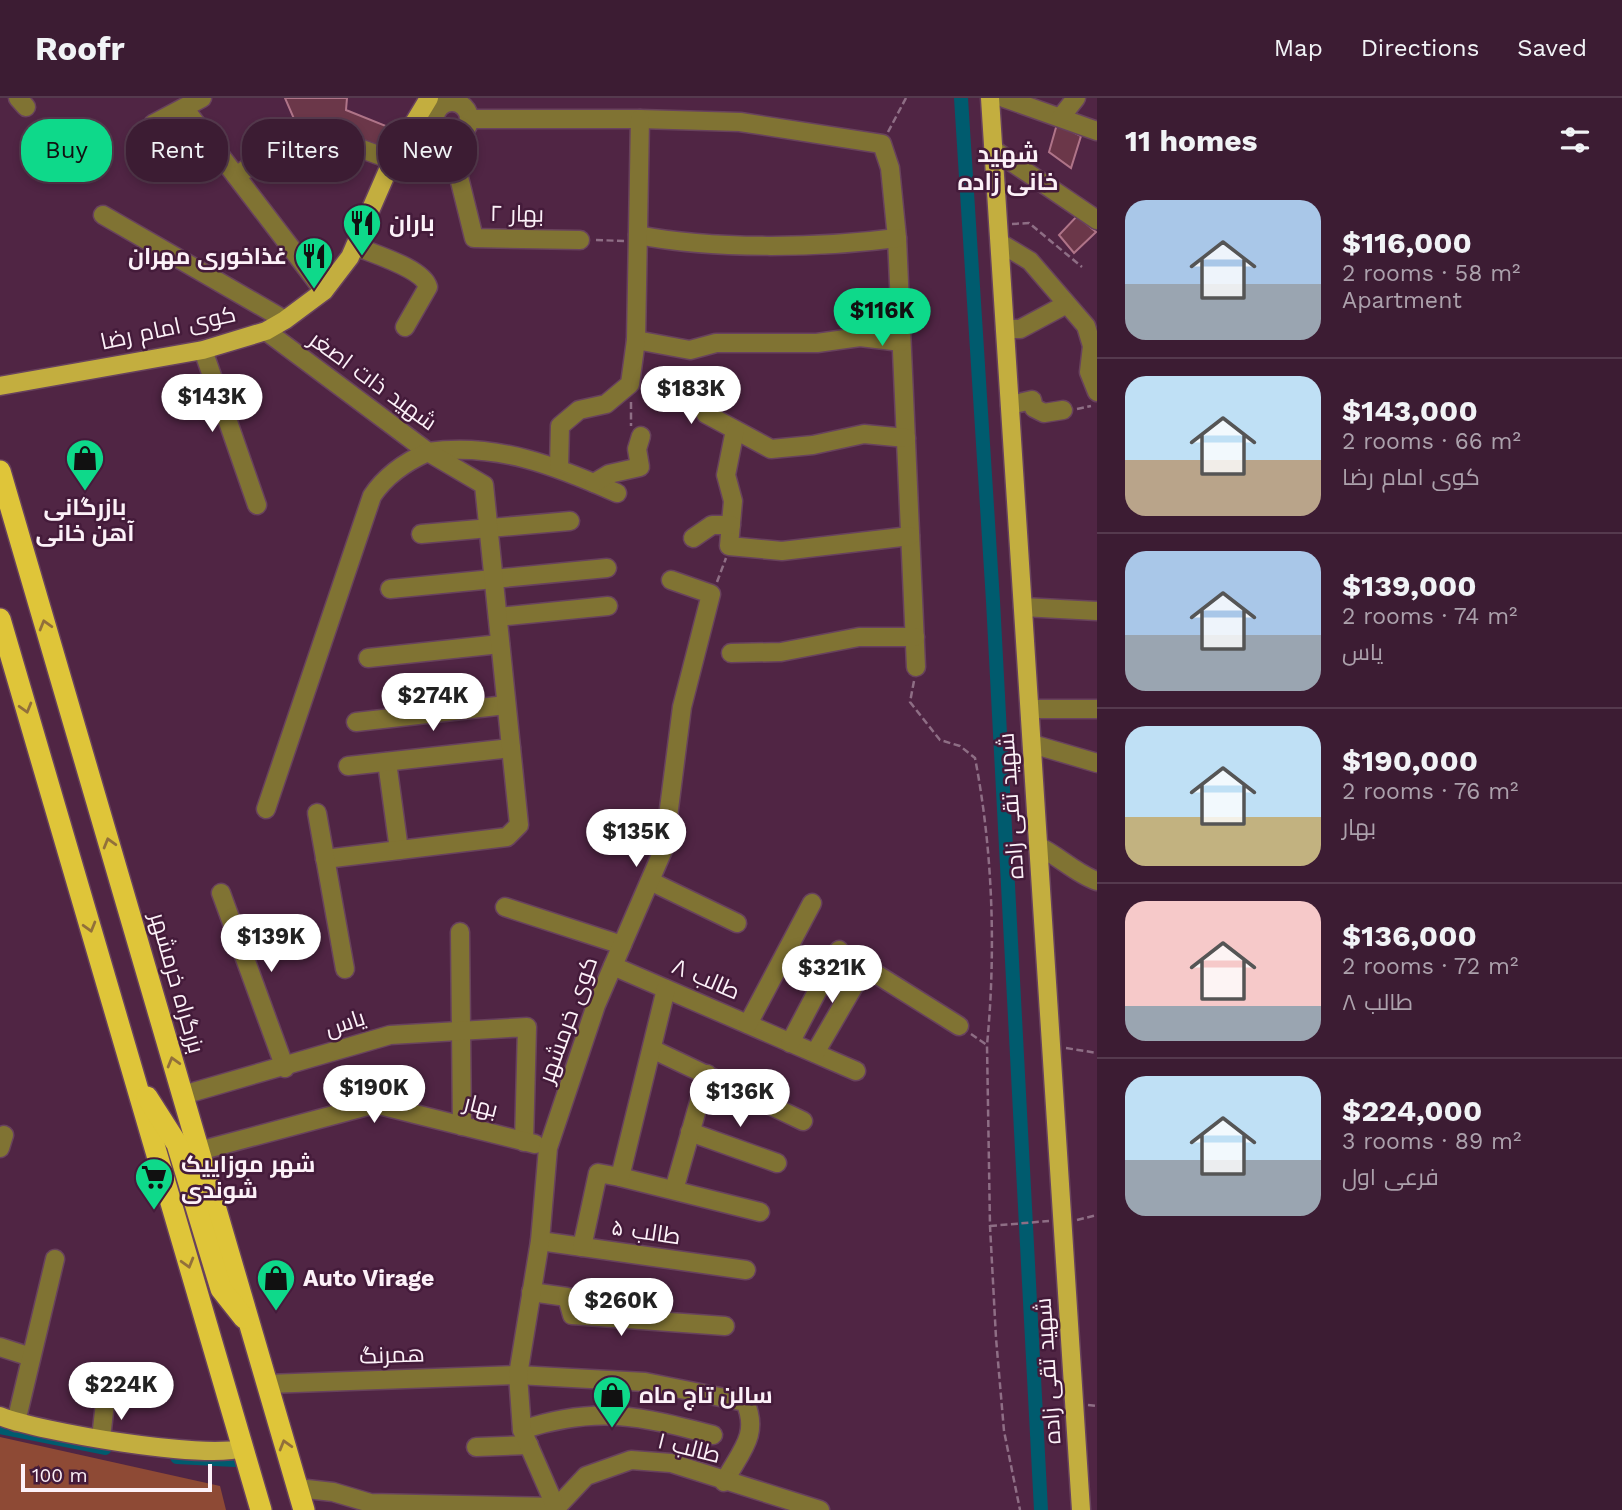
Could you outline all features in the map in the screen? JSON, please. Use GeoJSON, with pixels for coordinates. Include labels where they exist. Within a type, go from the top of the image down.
{"type":"FeatureCollection","features":[{"type":"Feature","properties":{"kind":"highway","name":"بزرگراه خرمشهر"},"geometry":{"type":"LineString","coordinates":[[0,471],[199,1151],[206,1208],[250,1327],[304,1510]]}},
{"type":"Feature","properties":{"kind":"highway"},"geometry":{"type":"LineString","coordinates":[[0,619],[261,1510]]}},
{"type":"Feature","properties":{"kind":"highway"},"geometry":{"type":"LineString","coordinates":[[134,1078],[177,1144],[206,1208],[175,1217]]}},
{"type":"Feature","properties":{"kind":"main road","name":"شهید تقی زاده"},"geometry":{"type":"LineString","coordinates":[[990,98],[1081,1510]]}},
{"type":"Feature","properties":{"kind":"main road","name":"کوی امام رضا"},"geometry":{"type":"LineString","coordinates":[[0,386],[203,350],[266,331],[285,320],[335,281],[355,246],[383,182]]}},
{"type":"Feature","properties":{"kind":"main road"},"geometry":{"type":"LineString","coordinates":[[8,1419],[101,1438],[205,1451],[243,1448]]}},
{"type":"Feature","properties":{"kind":"street"},"geometry":{"type":"LineString","coordinates":[[163,119],[202,98]]}},
{"type":"Feature","properties":{"kind":"street"},"geometry":{"type":"LineString","coordinates":[[1004,98],[1097,131]]}},
{"type":"Feature","properties":{"kind":"street"},"geometry":{"type":"LineString","coordinates":[[1061,117],[1076,98]]}},
{"type":"Feature","properties":{"kind":"street"},"geometry":{"type":"LineString","coordinates":[[426,104],[441,106],[450,102],[460,103],[467,110],[470,119]]}},
{"type":"Feature","properties":{"kind":"street"},"geometry":{"type":"LineString","coordinates":[[184,108],[324,291]]}},
{"type":"Feature","properties":{"kind":"street"},"geometry":{"type":"LineString","coordinates":[[477,119],[740,122],[881,144],[890,168],[897,238],[916,667]]}},
{"type":"Feature","properties":{"kind":"street"},"geometry":{"type":"LineString","coordinates":[[559,467],[560,426],[579,410],[606,404],[630,384],[636,340],[639,119]]}},
{"type":"Feature","properties":{"kind":"street"},"geometry":{"type":"LineString","coordinates":[[994,150],[1097,220]]}},
{"type":"Feature","properties":{"kind":"street"},"geometry":{"type":"LineString","coordinates":[[236,176],[242,172]]}},
{"type":"Feature","properties":{"kind":"street","name":"بهار ۲"},"geometry":{"type":"LineString","coordinates":[[460,182],[474,238],[580,240]]}},
{"type":"Feature","properties":{"kind":"street"},"geometry":{"type":"LineString","coordinates":[[103,215],[285,320]]}},
{"type":"Feature","properties":{"kind":"street"},"geometry":{"type":"LineString","coordinates":[[638,238],[679,243],[811,244],[897,238]]}},
{"type":"Feature","properties":{"kind":"street"},"geometry":{"type":"LineString","coordinates":[[1000,243],[1030,261],[1058,291],[1065,305],[1086,326],[1092,345],[1090,372],[1097,392]]}},
{"type":"Feature","properties":{"kind":"street"},"geometry":{"type":"LineString","coordinates":[[355,246],[415,272],[426,280],[428,288],[405,327]]}},
{"type":"Feature","properties":{"kind":"street"},"geometry":{"type":"LineString","coordinates":[[1005,329],[1020,329],[1065,305]]}},
{"type":"Feature","properties":{"kind":"street","name":"شهید ذات اصغر"},"geometry":{"type":"LineString","coordinates":[[266,331],[428,452],[447,449],[524,457],[559,467],[617,494]]}},
{"type":"Feature","properties":{"kind":"street"},"geometry":{"type":"LineString","coordinates":[[636,340],[690,350],[716,343],[817,343],[860,337],[901,341]]}},
{"type":"Feature","properties":{"kind":"street"},"geometry":{"type":"LineString","coordinates":[[203,350],[257,505]]}},
{"type":"Feature","properties":{"kind":"street"},"geometry":{"type":"LineString","coordinates":[[663,388],[679,378],[700,386],[706,403],[706,414],[771,449],[864,433],[906,438]]}},
{"type":"Feature","properties":{"kind":"street"},"geometry":{"type":"LineString","coordinates":[[1010,405],[1032,400],[1034,408],[1044,413],[1063,410]]}},
{"type":"Feature","properties":{"kind":"street"},"geometry":{"type":"LineString","coordinates":[[735,430],[726,475],[733,501],[729,546],[782,551],[910,536]]}},
{"type":"Feature","properties":{"kind":"street"},"geometry":{"type":"LineString","coordinates":[[594,483],[609,474],[640,467],[638,449],[641,436]]}},
{"type":"Feature","properties":{"kind":"street"},"geometry":{"type":"LineString","coordinates":[[267,809],[372,496],[400,466],[428,452],[484,485],[519,825],[507,838],[325,859]]}},
{"type":"Feature","properties":{"kind":"street"},"geometry":{"type":"LineString","coordinates":[[421,534],[570,521]]}},
{"type":"Feature","properties":{"kind":"street"},"geometry":{"type":"LineString","coordinates":[[693,538],[712,525],[731,525]]}},
{"type":"Feature","properties":{"kind":"street"},"geometry":{"type":"LineString","coordinates":[[390,589],[607,568]]}},
{"type":"Feature","properties":{"kind":"street"},"geometry":{"type":"LineString","coordinates":[[671,580],[712,594]]}},
{"type":"Feature","properties":{"kind":"street","name":"کوی خرمشهر"},"geometry":{"type":"LineString","coordinates":[[557,1509],[525,1437],[518,1375],[540,1241],[548,1148],[613,965],[652,882],[664,848],[682,707],[712,594]]}},
{"type":"Feature","properties":{"kind":"street"},"geometry":{"type":"LineString","coordinates":[[498,617],[608,606]]}},
{"type":"Feature","properties":{"kind":"street"},"geometry":{"type":"LineString","coordinates":[[1023,607],[1097,611]]}},
{"type":"Feature","properties":{"kind":"street"},"geometry":{"type":"LineString","coordinates":[[731,653],[781,652],[859,637],[915,637]]}},
{"type":"Feature","properties":{"kind":"street"},"geometry":{"type":"LineString","coordinates":[[368,657],[500,644]]}},
{"type":"Feature","properties":{"kind":"street"},"geometry":{"type":"LineString","coordinates":[[356,722],[506,705]]}},
{"type":"Feature","properties":{"kind":"street"},"geometry":{"type":"LineString","coordinates":[[1030,709],[1097,709]]}},
{"type":"Feature","properties":{"kind":"street"},"geometry":{"type":"LineString","coordinates":[[1032,744],[1097,763]]}},
{"type":"Feature","properties":{"kind":"street"},"geometry":{"type":"LineString","coordinates":[[348,766],[511,748]]}},
{"type":"Feature","properties":{"kind":"street"},"geometry":{"type":"LineString","coordinates":[[387,762],[399,850]]}},
{"type":"Feature","properties":{"kind":"street"},"geometry":{"type":"LineString","coordinates":[[317,813],[345,969]]}},
{"type":"Feature","properties":{"kind":"street"},"geometry":{"type":"LineString","coordinates":[[1038,846],[1062,858],[1083,876],[1097,881]]}},
{"type":"Feature","properties":{"kind":"street"},"geometry":{"type":"LineString","coordinates":[[652,882],[737,923]]}},
{"type":"Feature","properties":{"kind":"street"},"geometry":{"type":"LineString","coordinates":[[221,893],[285,1068]]}},
{"type":"Feature","properties":{"kind":"street"},"geometry":{"type":"LineString","coordinates":[[748,1024],[812,903]]}},
{"type":"Feature","properties":{"kind":"street"},"geometry":{"type":"LineString","coordinates":[[505,907],[622,944]]}},
{"type":"Feature","properties":{"kind":"street"},"geometry":{"type":"LineString","coordinates":[[460,932],[462,1126]]}},
{"type":"Feature","properties":{"kind":"street"},"geometry":{"type":"LineString","coordinates":[[790,1043],[839,950]]}},
{"type":"Feature","properties":{"kind":"street","name":"طالب ۸"},"geometry":{"type":"LineString","coordinates":[[613,965],[856,1071]]}},
{"type":"Feature","properties":{"kind":"street"},"geometry":{"type":"LineString","coordinates":[[815,1053],[865,967],[959,1026]]}},
{"type":"Feature","properties":{"kind":"street"},"geometry":{"type":"LineString","coordinates":[[620,1177],[666,989]]}},
{"type":"Feature","properties":{"kind":"street","name":"یاس"},"geometry":{"type":"LineString","coordinates":[[183,1096],[390,1035],[527,1027],[524,1142]]}},
{"type":"Feature","properties":{"kind":"street"},"geometry":{"type":"LineString","coordinates":[[652,1049],[803,1121]]}},
{"type":"Feature","properties":{"kind":"street"},"geometry":{"type":"LineString","coordinates":[[674,1190],[707,1074]]}},
{"type":"Feature","properties":{"kind":"street","name":"بهار"},"geometry":{"type":"LineString","coordinates":[[199,1151],[375,1104],[548,1148]]}},
{"type":"Feature","properties":{"kind":"street"},"geometry":{"type":"LineString","coordinates":[[690,1132],[777,1163]]}},
{"type":"Feature","properties":{"kind":"street"},"geometry":{"type":"LineString","coordinates":[[582,1247],[598,1173],[760,1212]]}},
{"type":"Feature","properties":{"kind":"street","name":"طالب ۵"},"geometry":{"type":"LineString","coordinates":[[540,1241],[746,1270]]}},
{"type":"Feature","properties":{"kind":"street"},"geometry":{"type":"LineString","coordinates":[[8,1419],[31,1357],[55,1259]]}},
{"type":"Feature","properties":{"kind":"street"},"geometry":{"type":"LineString","coordinates":[[531,1292],[567,1297],[572,1315],[725,1326]]}},
{"type":"Feature","properties":{"kind":"street"},"geometry":{"type":"LineString","coordinates":[[0,1347],[31,1357]]}},
{"type":"Feature","properties":{"kind":"street","name":"همرنگ"},"geometry":{"type":"LineString","coordinates":[[267,1384],[518,1375],[645,1382],[744,1402],[752,1419],[748,1441],[724,1482]]}},
{"type":"Feature","properties":{"kind":"street"},"geometry":{"type":"LineString","coordinates":[[101,1438],[106,1394]]}},
{"type":"Feature","properties":{"kind":"street"},"geometry":{"type":"LineString","coordinates":[[476,1447],[525,1437],[576,1417],[629,1415],[713,1436]]}},
{"type":"Feature","properties":{"kind":"street","name":"طالب ۱"},"geometry":{"type":"LineString","coordinates":[[557,1509],[586,1476],[631,1460],[671,1463],[724,1482],[820,1510]]}},
{"type":"Feature","properties":{"kind":"street"},"geometry":{"type":"LineString","coordinates":[[298,1488],[333,1492],[370,1503],[557,1509]]}},
{"type":"Feature","properties":{"kind":"path"},"geometry":{"type":"LineString","coordinates":[[881,144],[906,98]]}},
{"type":"Feature","properties":{"kind":"path"},"geometry":{"type":"LineString","coordinates":[[998,224],[1029,223],[1082,267]]}},
{"type":"Feature","properties":{"kind":"path"},"geometry":{"type":"LineString","coordinates":[[580,240],[638,238]]}},
{"type":"Feature","properties":{"kind":"path"},"geometry":{"type":"LineString","coordinates":[[630,384],[639,390],[631,399],[630,425],[641,436]]}},
{"type":"Feature","properties":{"kind":"path"},"geometry":{"type":"LineString","coordinates":[[1063,410],[1097,405]]}},
{"type":"Feature","properties":{"kind":"path"},"geometry":{"type":"LineString","coordinates":[[712,594],[729,546]]}},
{"type":"Feature","properties":{"kind":"path"},"geometry":{"type":"LineString","coordinates":[[916,667],[911,702],[940,740],[960,746],[975,758],[981,785],[988,858],[991,943],[991,1001],[987,1045],[990,1226],[1004,1431],[1020,1510]]}},
{"type":"Feature","properties":{"kind":"path"},"geometry":{"type":"LineString","coordinates":[[959,1026],[987,1045]]}},
{"type":"Feature","properties":{"kind":"path"},"geometry":{"type":"LineString","coordinates":[[1051,1043],[1097,1053]]}},
{"type":"Feature","properties":{"kind":"path"},"geometry":{"type":"LineString","coordinates":[[990,1226],[1043,1221]]}},
{"type":"Feature","properties":{"kind":"shaded area"},"geometry":{"type":"Polygon","coordinates":[[[0,1437],[220,1486],[226,1510],[0,1510],[0,1437]]]}},
{"type":"Feature","properties":{"kind":"building"},"geometry":{"type":"Polygon","coordinates":[[[285,98],[347,98],[346,110],[378,123],[378,153],[364,147],[364,119],[294,119],[285,98]]]}},
{"type":"Feature","properties":{"kind":"building"},"geometry":{"type":"Polygon","coordinates":[[[1057,124],[1081,136],[1071,168],[1049,152],[1057,124]]]}},
{"type":"Feature","properties":{"kind":"building"},"geometry":{"type":"Polygon","coordinates":[[[1077,216],[1096,232],[1074,253],[1059,235],[1077,216]]]}},
{"type":"Feature","properties":{"kind":"waterway"},"geometry":{"type":"LineString","coordinates":[[961,98],[993,601],[1041,1510]]}},
{"type":"Feature","properties":{"kind":"waterway"},"geometry":{"type":"LineString","coordinates":[[0,1427],[105,1448]]}},
{"type":"Feature","properties":{"kind":"waterway"},"geometry":{"type":"LineString","coordinates":[[177,1457],[235,1460]]}},
{"type":"Feature","properties":{"kind":"place","name":"باران"},"geometry":{"type":"Point","coordinates":[362,257]}},
{"type":"Feature","properties":{"kind":"place","name":"غذاخوری مهران"},"geometry":{"type":"Point","coordinates":[314,290]}},
{"type":"Feature","properties":{"kind":"place","name":"بازرگانی آهن خانی"},"geometry":{"type":"Point","coordinates":[85,492]}},
{"type":"Feature","properties":{"kind":"place","name":"شهر موزاییک شوندی"},"geometry":{"type":"Point","coordinates":[154,1211]}},
{"type":"Feature","properties":{"kind":"place","name":"Auto Virage"},"geometry":{"type":"Point","coordinates":[276,1312]}},
{"type":"Feature","properties":{"kind":"place","name":"سالن تاج ماه"},"geometry":{"type":"Point","coordinates":[612,1429]}},
{"type":"Feature","properties":{"kind":"district","name":"شهید خانی زاده"},"geometry":{"type":"Point","coordinates":[1008,168]}}]}
